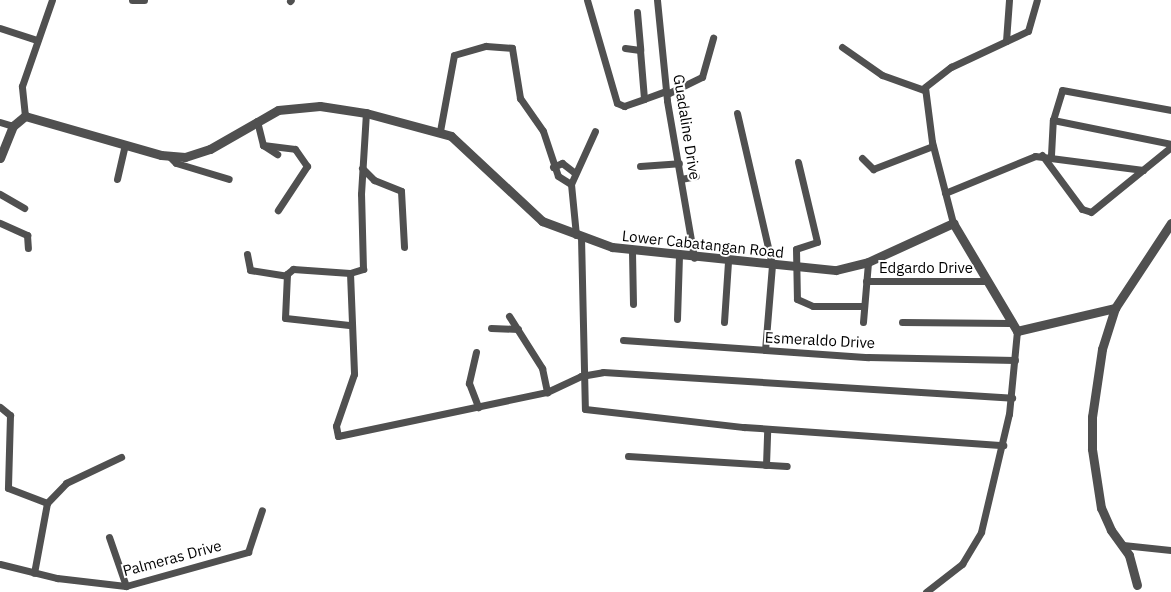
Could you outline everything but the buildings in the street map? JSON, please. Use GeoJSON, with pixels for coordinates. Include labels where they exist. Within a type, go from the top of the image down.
{"type":"FeatureCollection","features":[{"type":"Feature","properties":{"kind":"street"},"geometry":{"type":"LineString","coordinates":[[132,0],[144,0]]}},
{"type":"Feature","properties":{"kind":"street"},"geometry":{"type":"LineString","coordinates":[[587,0],[618,103],[624,106],[666,92],[702,77],[714,38]]}},
{"type":"Feature","properties":{"kind":"street","name":"Guadaline Drive"},"geometry":{"type":"LineString","coordinates":[[657,0],[666,92],[694,258]]}},
{"type":"Feature","properties":{"kind":"street"},"geometry":{"type":"LineString","coordinates":[[1006,41],[1009,0]]}},
{"type":"Feature","properties":{"kind":"street"},"geometry":{"type":"LineString","coordinates":[[924,90],[951,67],[1006,41],[1032,26],[1037,0]]}},
{"type":"Feature","properties":{"kind":"street"},"geometry":{"type":"LineString","coordinates":[[0,158],[12,126],[25,116],[20,95],[48,2]]}},
{"type":"Feature","properties":{"kind":"street"},"geometry":{"type":"LineString","coordinates":[[637,12],[644,99]]}},
{"type":"Feature","properties":{"kind":"street"},"geometry":{"type":"LineString","coordinates":[[0,28],[37,40]]}},
{"type":"Feature","properties":{"kind":"street"},"geometry":{"type":"LineString","coordinates":[[440,131],[454,55],[486,46],[512,48],[520,98],[543,131],[553,167],[558,176],[571,184]]}},
{"type":"Feature","properties":{"kind":"street"},"geometry":{"type":"LineString","coordinates":[[842,47],[882,75],[924,90]]}},
{"type":"Feature","properties":{"kind":"street"},"geometry":{"type":"LineString","coordinates":[[625,48],[640,50]]}},
{"type":"Feature","properties":{"kind":"street"},"geometry":{"type":"LineString","coordinates":[[924,90],[933,146],[953,223],[1010,323],[1017,331],[1012,398],[1003,445],[977,542],[962,564],[926,592]]}},
{"type":"Feature","properties":{"kind":"street"},"geometry":{"type":"LineString","coordinates":[[1051,155],[1050,145],[1053,120],[1062,90],[1171,110]]}},
{"type":"Feature","properties":{"kind":"street","name":"Lower Cabatangan Road"},"geometry":{"type":"LineString","coordinates":[[25,116],[170,157],[203,152],[257,120],[304,106],[366,113],[440,131],[473,153],[531,213],[579,236],[632,252],[797,269],[836,270],[868,262],[953,223]]}},
{"type":"Feature","properties":{"kind":"street"},"geometry":{"type":"LineString","coordinates":[[349,325],[285,318],[287,276],[293,269],[350,273],[364,266],[362,167],[366,113]]}},
{"type":"Feature","properties":{"kind":"street"},"geometry":{"type":"LineString","coordinates":[[737,113],[772,265],[765,350]]}},
{"type":"Feature","properties":{"kind":"street"},"geometry":{"type":"LineString","coordinates":[[257,120],[263,144],[276,154]]}},
{"type":"Feature","properties":{"kind":"street"},"geometry":{"type":"LineString","coordinates":[[1053,120],[1171,146]]}},
{"type":"Feature","properties":{"kind":"street"},"geometry":{"type":"LineString","coordinates":[[0,122],[12,126]]}},
{"type":"Feature","properties":{"kind":"street"},"geometry":{"type":"LineString","coordinates":[[595,131],[571,184],[579,236],[582,406],[589,411],[766,429],[1003,445]]}},
{"type":"Feature","properties":{"kind":"street"},"geometry":{"type":"LineString","coordinates":[[117,179],[125,144]]}},
{"type":"Feature","properties":{"kind":"street"},"geometry":{"type":"LineString","coordinates":[[263,144],[290,147],[307,166],[278,210]]}},
{"type":"Feature","properties":{"kind":"street"},"geometry":{"type":"LineString","coordinates":[[1039,156],[1050,145]]}},
{"type":"Feature","properties":{"kind":"street"},"geometry":{"type":"LineString","coordinates":[[862,158],[873,169],[933,146]]}},
{"type":"Feature","properties":{"kind":"street"},"geometry":{"type":"LineString","coordinates":[[1039,156],[1082,208],[1091,212],[1171,146]]}},
{"type":"Feature","properties":{"kind":"street"},"geometry":{"type":"LineString","coordinates":[[945,194],[1039,156],[1051,155],[1143,170]]}},
{"type":"Feature","properties":{"kind":"street"},"geometry":{"type":"LineString","coordinates":[[170,157],[176,163],[229,179]]}},
{"type":"Feature","properties":{"kind":"street"},"geometry":{"type":"LineString","coordinates":[[640,166],[679,162]]}},
{"type":"Feature","properties":{"kind":"street"},"geometry":{"type":"LineString","coordinates":[[798,162],[817,242],[796,249],[796,293],[803,302],[864,306]]}},
{"type":"Feature","properties":{"kind":"street"},"geometry":{"type":"LineString","coordinates":[[553,167],[562,163],[575,173]]}},
{"type":"Feature","properties":{"kind":"street"},"geometry":{"type":"LineString","coordinates":[[362,167],[374,180],[401,191],[404,247]]}},
{"type":"Feature","properties":{"kind":"street"},"geometry":{"type":"LineString","coordinates":[[681,179],[696,176]]}},
{"type":"Feature","properties":{"kind":"street"},"geometry":{"type":"LineString","coordinates":[[0,194],[24,208]]}},
{"type":"Feature","properties":{"kind":"street"},"geometry":{"type":"LineString","coordinates":[[0,223],[27,235],[28,248]]}},
{"type":"Feature","properties":{"kind":"street"},"geometry":{"type":"LineString","coordinates":[[1138,590],[1123,545],[1104,517],[1092,449],[1096,383],[1115,308],[1171,223]]}},
{"type":"Feature","properties":{"kind":"street"},"geometry":{"type":"LineString","coordinates":[[632,252],[633,304]]}},
{"type":"Feature","properties":{"kind":"street"},"geometry":{"type":"LineString","coordinates":[[247,254],[250,270],[287,276]]}},
{"type":"Feature","properties":{"kind":"street"},"geometry":{"type":"LineString","coordinates":[[677,319],[679,257]]}},
{"type":"Feature","properties":{"kind":"street"},"geometry":{"type":"LineString","coordinates":[[724,322],[728,261]]}},
{"type":"Feature","properties":{"kind":"street"},"geometry":{"type":"LineString","coordinates":[[863,322],[868,262]]}},
{"type":"Feature","properties":{"kind":"street"},"geometry":{"type":"LineString","coordinates":[[350,273],[349,325],[354,374],[336,426],[338,436],[547,392],[581,376],[637,373],[1012,398]]}},
{"type":"Feature","properties":{"kind":"street","name":"Edgardo Drive"},"geometry":{"type":"LineString","coordinates":[[866,281],[986,281]]}},
{"type":"Feature","properties":{"kind":"street"},"geometry":{"type":"LineString","coordinates":[[1017,331],[1115,308]]}},
{"type":"Feature","properties":{"kind":"street"},"geometry":{"type":"LineString","coordinates":[[509,316],[542,368],[547,392]]}},
{"type":"Feature","properties":{"kind":"street"},"geometry":{"type":"LineString","coordinates":[[902,322],[1010,323]]}},
{"type":"Feature","properties":{"kind":"street"},"geometry":{"type":"LineString","coordinates":[[491,328],[518,329]]}},
{"type":"Feature","properties":{"kind":"street","name":"Esmeraldo Drive"},"geometry":{"type":"LineString","coordinates":[[623,340],[765,350],[1016,360]]}},
{"type":"Feature","properties":{"kind":"street"},"geometry":{"type":"LineString","coordinates":[[476,352],[469,382],[478,407]]}},
{"type":"Feature","properties":{"kind":"street"},"geometry":{"type":"LineString","coordinates":[[0,407],[10,415],[8,488],[47,503]]}},
{"type":"Feature","properties":{"kind":"street"},"geometry":{"type":"LineString","coordinates":[[766,429],[766,465]]}},
{"type":"Feature","properties":{"kind":"street"},"geometry":{"type":"LineString","coordinates":[[34,573],[47,503],[66,483],[121,456]]}},
{"type":"Feature","properties":{"kind":"street"},"geometry":{"type":"LineString","coordinates":[[628,456],[787,466]]}},
{"type":"Feature","properties":{"kind":"street","name":"Palmeras Drive"},"geometry":{"type":"LineString","coordinates":[[0,564],[34,573],[126,586],[248,552],[262,510]]}},
{"type":"Feature","properties":{"kind":"street"},"geometry":{"type":"LineString","coordinates":[[109,537],[126,586]]}},
{"type":"Feature","properties":{"kind":"street"},"geometry":{"type":"LineString","coordinates":[[1123,545],[1171,550]]}}]}
